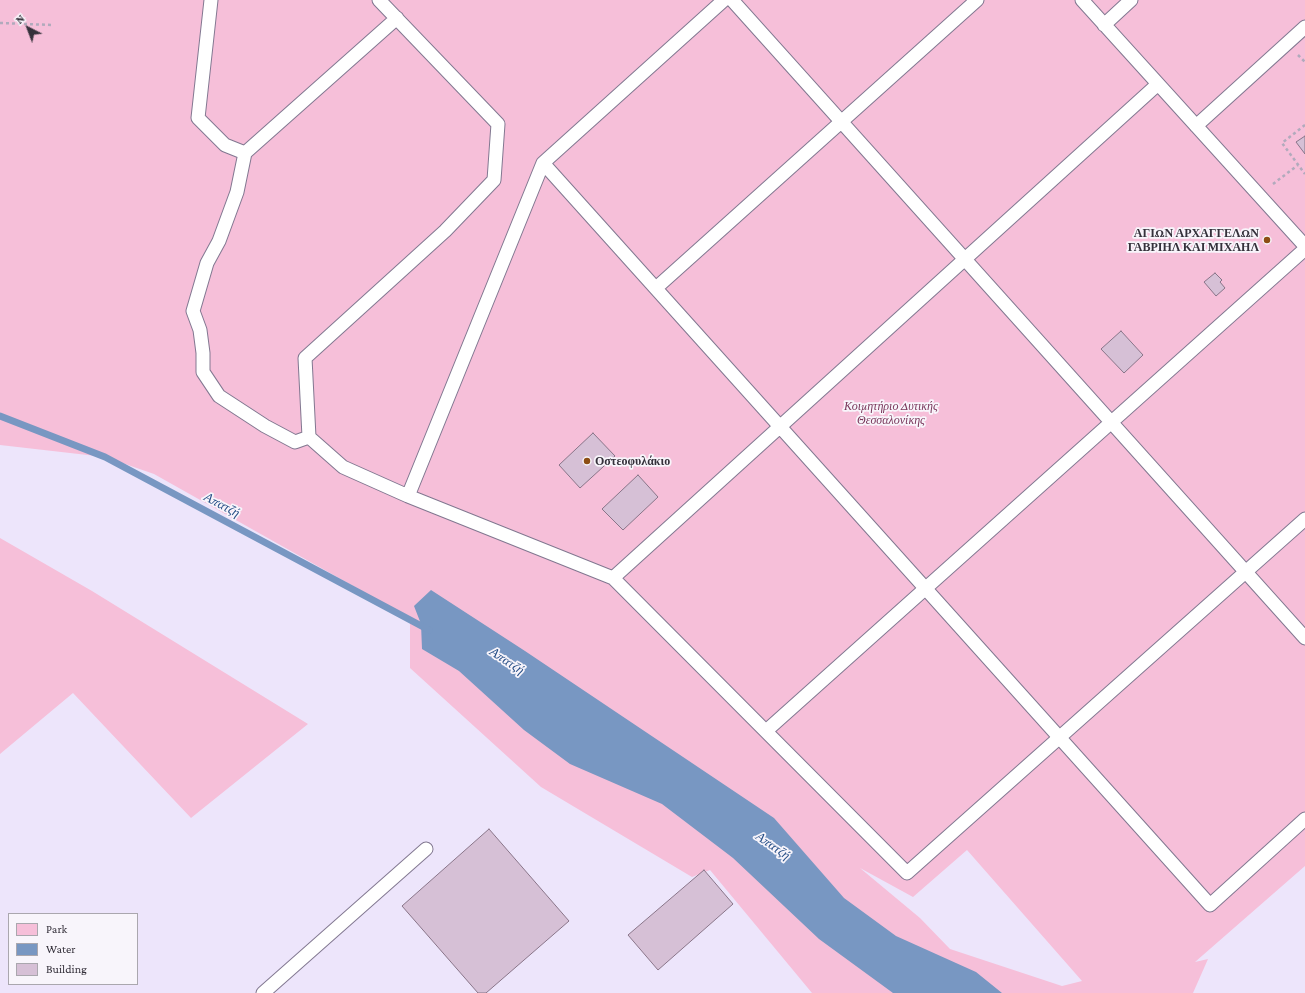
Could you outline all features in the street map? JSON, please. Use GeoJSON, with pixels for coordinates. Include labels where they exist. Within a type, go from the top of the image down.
{"type":"FeatureCollection","features":[{"type":"Feature","properties":{"kind":"lane"},"geometry":{"type":"LineString","coordinates":[[211,0],[198,118],[225,145],[245,153]]}},
{"type":"Feature","properties":{"kind":"lane"},"geometry":{"type":"LineString","coordinates":[[379,0],[498,124],[494,180],[445,231],[305,358],[309,437],[343,467],[408,496],[613,578],[907,873],[1305,519]]}},
{"type":"Feature","properties":{"kind":"lane"},"geometry":{"type":"LineString","coordinates":[[408,496],[543,163],[724,0]]}},
{"type":"Feature","properties":{"kind":"lane"},"geometry":{"type":"LineString","coordinates":[[732,0],[1305,638]]}},
{"type":"Feature","properties":{"kind":"lane"},"geometry":{"type":"LineString","coordinates":[[656,288],[977,0]]}},
{"type":"Feature","properties":{"kind":"lane"},"geometry":{"type":"LineString","coordinates":[[1082,0],[1305,246]]}},
{"type":"Feature","properties":{"kind":"lane"},"geometry":{"type":"LineString","coordinates":[[1104,25],[1131,0]]}},
{"type":"Feature","properties":{"kind":"lane"},"geometry":{"type":"LineString","coordinates":[[309,437],[296,442],[266,426],[219,396],[203,372],[203,353],[200,330],[193,311],[207,263],[219,241],[237,192],[245,153],[397,18]]}},
{"type":"Feature","properties":{"kind":"lane"},"geometry":{"type":"LineString","coordinates":[[1196,126],[1305,27]]}},
{"type":"Feature","properties":{"kind":"lane"},"geometry":{"type":"LineString","coordinates":[[613,578],[1158,84]]}},
{"type":"Feature","properties":{"kind":"lane"},"geometry":{"type":"LineString","coordinates":[[543,163],[1210,905],[1305,819]]}},
{"type":"Feature","properties":{"kind":"lane"},"geometry":{"type":"LineString","coordinates":[[766,731],[1305,249]]}},
{"type":"Feature","properties":{"kind":"lane"},"geometry":{"type":"LineString","coordinates":[[264,993],[426,849]]}},
{"type":"Feature","properties":{"kind":"path"},"geometry":{"type":"LineString","coordinates":[[0,23],[52,25]]}},
{"type":"Feature","properties":{"kind":"path"},"geometry":{"type":"LineString","coordinates":[[1305,125],[1282,143],[1305,174]]}},
{"type":"Feature","properties":{"kind":"path"},"geometry":{"type":"LineString","coordinates":[[1259,196],[1298,165]]}},
{"type":"Feature","properties":{"kind":"green space","name":"Κοιμητήριο Δυτικής Θεσσαλονίκης"},"geometry":{"type":"Polygon","coordinates":[[[0,0],[1305,0],[1305,866],[1195,962],[1208,959],[1193,993],[812,993],[710,870],[692,877],[541,787],[410,668],[410,618],[154,474],[105,457],[0,445],[0,0]],[[967,850],[913,897],[860,868],[920,918],[950,949],[1062,986],[1082,981],[967,850]]]}},
{"type":"Feature","properties":{"kind":"green space"},"geometry":{"type":"Polygon","coordinates":[[[0,538],[92,591],[308,724],[191,818],[73,693],[0,754],[0,538]]]}},
{"type":"Feature","properties":{"kind":"water"},"geometry":{"type":"Polygon","coordinates":[[[431,590],[525,651],[774,818],[844,898],[896,936],[976,972],[1002,993],[893,993],[819,939],[733,858],[662,804],[570,764],[524,730],[459,671],[422,649],[421,624],[414,606],[431,590]]]}},
{"type":"Feature","properties":{"kind":"building"},"geometry":{"type":"Polygon","coordinates":[[[1305,136],[1305,154],[1296,142],[1305,136]]]}},
{"type":"Feature","properties":{"kind":"building"},"geometry":{"type":"Polygon","coordinates":[[[1215,273],[1222,280],[1220,282],[1225,288],[1216,296],[1204,282],[1215,273]]]}},
{"type":"Feature","properties":{"kind":"building"},"geometry":{"type":"Polygon","coordinates":[[[1121,331],[1143,355],[1124,373],[1101,349],[1121,331]]]}},
{"type":"Feature","properties":{"kind":"building","name":"Οστεοφυλάκιο"},"geometry":{"type":"Polygon","coordinates":[[[593,433],[615,456],[580,488],[559,465],[593,433]]]}},
{"type":"Feature","properties":{"kind":"building"},"geometry":{"type":"Polygon","coordinates":[[[638,475],[658,497],[623,530],[602,509],[638,475]]]}},
{"type":"Feature","properties":{"kind":"building"},"geometry":{"type":"Polygon","coordinates":[[[489,829],[569,921],[486,993],[478,993],[402,906],[489,829]]]}},
{"type":"Feature","properties":{"kind":"building"},"geometry":{"type":"Polygon","coordinates":[[[704,870],[733,904],[658,970],[628,935],[704,870]]]}},
{"type":"Feature","properties":{"kind":"waterway","name":"Απατζή"},"geometry":{"type":"LineString","coordinates":[[0,416],[105,457],[429,630]]}},
{"type":"Feature","properties":{"kind":"place","name":"ΑΓΙΩΝ ΑΡΧΑΓΓΕΛΩΝ ΓΑΒΡΙΗΛ ΚΑΙ ΜΙΧΑΗΛ"},"geometry":{"type":"Point","coordinates":[1267,240]}},
{"type":"Feature","properties":{"kind":"place","name":"Οστεοφυλάκιο"},"geometry":{"type":"Point","coordinates":[587,461]}}]}
